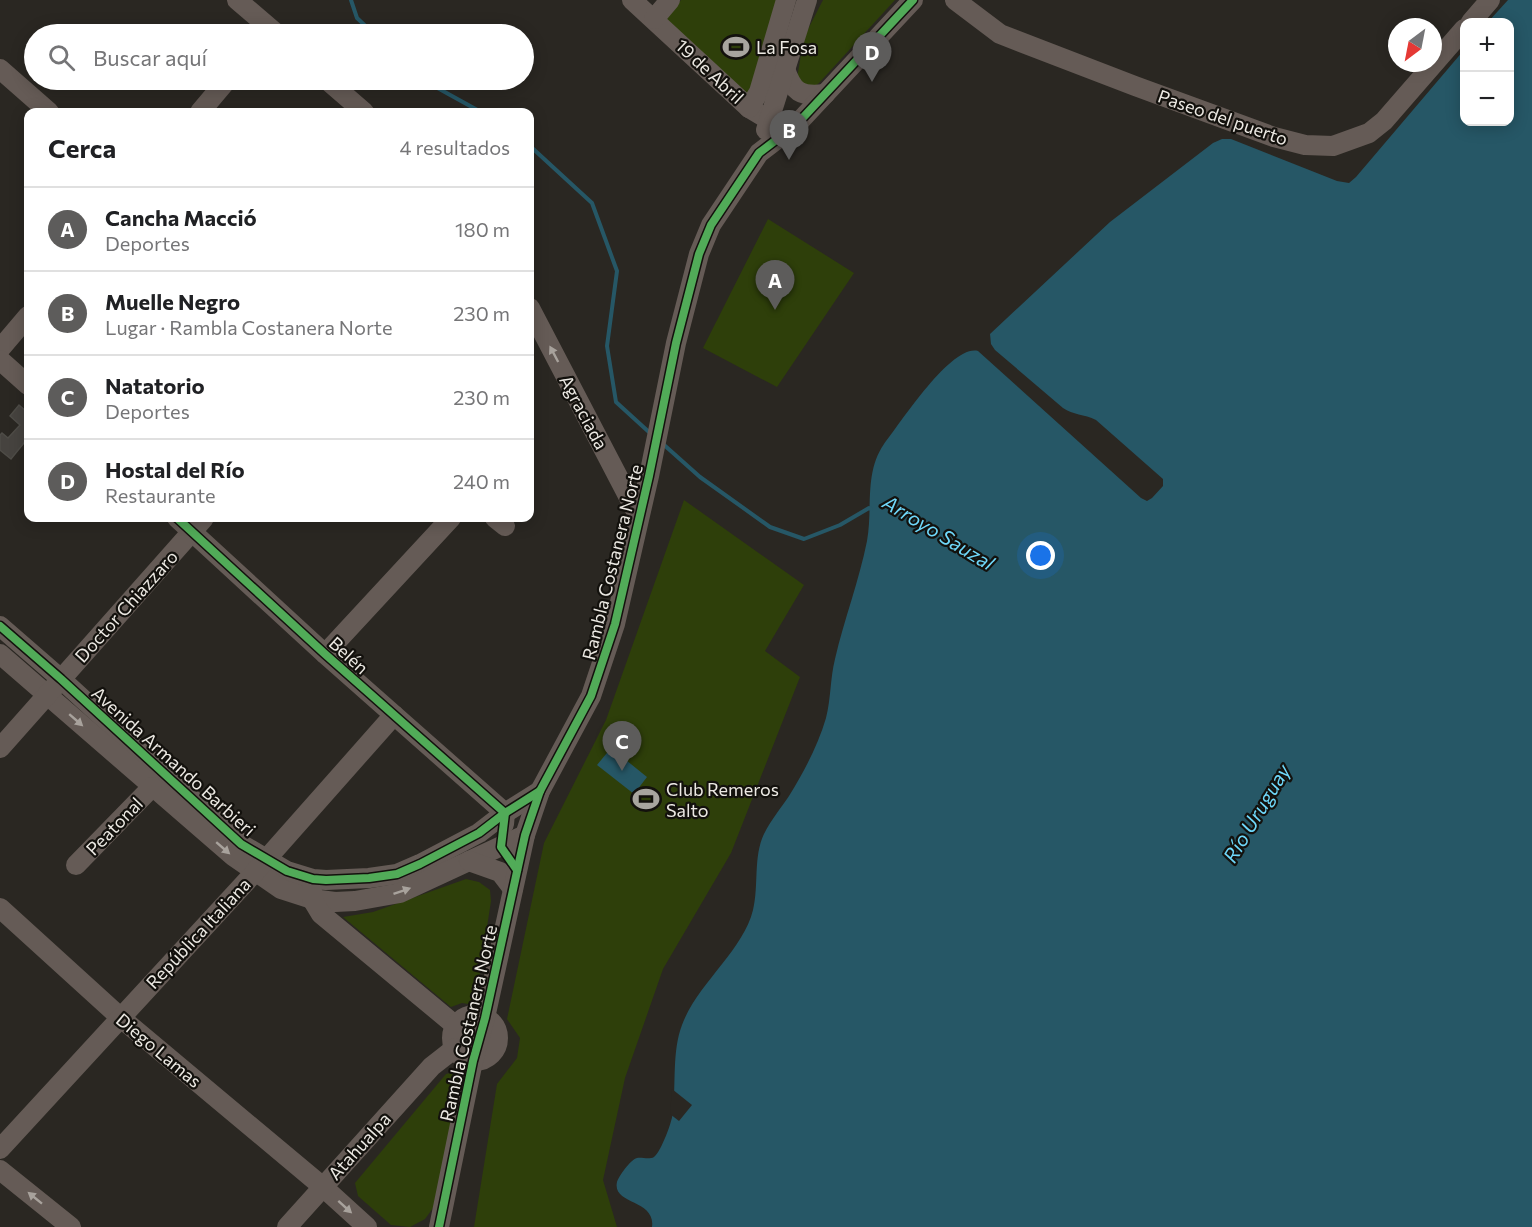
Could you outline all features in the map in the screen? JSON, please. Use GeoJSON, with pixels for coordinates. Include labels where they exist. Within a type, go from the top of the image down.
{"type":"FeatureCollection","features":[{"type":"Feature","properties":{"kind":"street"},"geometry":{"type":"LineString","coordinates":[[237,0],[262,24]]}},
{"type":"Feature","properties":{"kind":"street","name":"19 de Abril"},"geometry":{"type":"LineString","coordinates":[[632,0],[749,108],[769,120],[797,124]]}},
{"type":"Feature","properties":{"kind":"street"},"geometry":{"type":"LineString","coordinates":[[654,19],[670,0]]}},
{"type":"Feature","properties":{"kind":"street"},"geometry":{"type":"LineString","coordinates":[[749,108],[759,92],[786,0]]}},
{"type":"Feature","properties":{"kind":"street"},"geometry":{"type":"LineString","coordinates":[[759,153],[807,0]]}},
{"type":"Feature","properties":{"kind":"street","name":"Rambla Costanera Norte"},"geometry":{"type":"LineString","coordinates":[[485,1018],[525,835],[540,791],[591,696],[615,624],[649,476],[676,343],[692,278],[711,225],[759,153],[797,124],[913,0]]}},
{"type":"Feature","properties":{"kind":"street","name":"Paseo del puerto"},"geometry":{"type":"LineString","coordinates":[[955,0],[1000,34],[1220,118],[1305,145],[1333,146],[1369,133],[1384,121],[1460,34]]}},
{"type":"Feature","properties":{"kind":"street"},"geometry":{"type":"LineString","coordinates":[[1475,18],[1491,0]]}},
{"type":"Feature","properties":{"kind":"street"},"geometry":{"type":"LineString","coordinates":[[0,69],[44,108]]}},
{"type":"Feature","properties":{"kind":"street"},"geometry":{"type":"LineString","coordinates":[[785,69],[790,83],[799,93],[808,96],[825,94]]}},
{"type":"Feature","properties":{"kind":"street"},"geometry":{"type":"LineString","coordinates":[[203,108],[219,90]]}},
{"type":"Feature","properties":{"kind":"street"},"geometry":{"type":"LineString","coordinates":[[339,90],[359,108]]}},
{"type":"Feature","properties":{"kind":"street","name":"Agraciada"},"geometry":{"type":"LineString","coordinates":[[534,316],[639,517]]}},
{"type":"Feature","properties":{"kind":"street"},"geometry":{"type":"LineString","coordinates":[[0,349],[24,321]]}},
{"type":"Feature","properties":{"kind":"street"},"geometry":{"type":"LineString","coordinates":[[0,360],[24,382]]}},
{"type":"Feature","properties":{"kind":"street"},"geometry":{"type":"LineString","coordinates":[[325,654],[447,522]]}},
{"type":"Feature","properties":{"kind":"street","name":"Belén"},"geometry":{"type":"LineString","coordinates":[[198,524],[325,654],[505,813]]}},
{"type":"Feature","properties":{"kind":"street","name":"Doctor Chiazzaro"},"geometry":{"type":"LineString","coordinates":[[0,748],[198,524]]}},
{"type":"Feature","properties":{"kind":"street","name":"Avenida Armando Barbieri"},"geometry":{"type":"LineString","coordinates":[[0,626],[241,844],[281,889],[312,899],[336,902],[355,902],[400,893],[525,835]]}},
{"type":"Feature","properties":{"kind":"street","name":"Avenida Armando Barbieri"},"geometry":{"type":"LineString","coordinates":[[0,654],[233,856],[260,866],[326,880],[397,874],[479,833],[540,791]]}},
{"type":"Feature","properties":{"kind":"street","name":"República Italiana"},"geometry":{"type":"LineString","coordinates":[[0,1149],[260,866],[394,715]]}},
{"type":"Feature","properties":{"kind":"street","name":"Peatonal"},"geometry":{"type":"LineString","coordinates":[[76,865],[152,787]]}},
{"type":"Feature","properties":{"kind":"street"},"geometry":{"type":"LineString","coordinates":[[505,813],[501,847],[515,879]]}},
{"type":"Feature","properties":{"kind":"street"},"geometry":{"type":"LineString","coordinates":[[470,861],[515,879]]}},
{"type":"Feature","properties":{"kind":"street"},"geometry":{"type":"LineString","coordinates":[[313,879],[312,899],[321,914],[456,1026]]}},
{"type":"Feature","properties":{"kind":"street","name":"Diego Lamas"},"geometry":{"type":"LineString","coordinates":[[0,908],[121,1018],[323,1186],[367,1227]]}},
{"type":"Feature","properties":{"kind":"street"},"geometry":{"type":"LineString","coordinates":[[472,1016],[485,1018],[495,1027],[498,1041],[492,1054],[480,1061],[463,1058],[454,1048],[453,1035],[456,1026],[472,1016]]}},
{"type":"Feature","properties":{"kind":"street","name":"Atahualpa"},"geometry":{"type":"LineString","coordinates":[[287,1227],[432,1066],[454,1048]]}},
{"type":"Feature","properties":{"kind":"street","name":"Rambla Costanera Norte"},"geometry":{"type":"LineString","coordinates":[[439,1227],[473,1061]]}},
{"type":"Feature","properties":{"kind":"street"},"geometry":{"type":"LineString","coordinates":[[0,1170],[70,1227]]}},
{"type":"Feature","properties":{"kind":"green space"},"geometry":{"type":"Polygon","coordinates":[[[681,0],[779,0],[748,99],[665,19],[681,0]]]}},
{"type":"Feature","properties":{"kind":"green space"},"geometry":{"type":"Polygon","coordinates":[[[823,0],[895,0],[819,83],[814,87],[803,86],[797,78],[804,37],[823,0]]]}},
{"type":"Feature","properties":{"kind":"green space"},"geometry":{"type":"Polygon","coordinates":[[[768,219],[854,273],[777,387],[703,348],[768,219]]]}},
{"type":"Feature","properties":{"kind":"green space"},"geometry":{"type":"Polygon","coordinates":[[[684,500],[804,585],[765,651],[800,677],[731,853],[663,969],[625,1078],[603,1180],[617,1227],[474,1227],[497,1084],[517,1058],[520,1038],[507,1019],[544,843],[606,720],[684,500]]]}},
{"type":"Feature","properties":{"kind":"green space"},"geometry":{"type":"Polygon","coordinates":[[[466,879],[479,882],[490,890],[491,901],[475,1005],[462,1003],[451,1007],[343,917],[373,912],[466,879]]]}},
{"type":"Feature","properties":{"kind":"green space"},"geometry":{"type":"Polygon","coordinates":[[[455,1072],[461,1081],[433,1208],[425,1219],[410,1227],[391,1225],[358,1196],[355,1183],[446,1074],[455,1072]]]}},
{"type":"Feature","properties":{"kind":"water","name":"Río Uruguay"},"geometry":{"type":"Polygon","coordinates":[[[1508,0],[1532,0],[1532,1227],[652,1227],[648,1211],[621,1195],[617,1189],[617,1182],[631,1162],[637,1158],[654,1157],[663,1143],[672,1115],[676,1057],[682,1025],[698,996],[730,954],[748,925],[755,900],[758,852],[764,834],[805,768],[823,728],[828,711],[835,659],[867,541],[871,479],[884,444],[941,372],[967,352],[978,351],[1141,498],[1147,501],[1152,498],[1163,486],[1163,479],[1096,420],[1063,408],[995,350],[991,344],[990,334],[1110,222],[1213,143],[1222,139],[1231,139],[1337,181],[1349,183],[1460,55],[1460,126],[1514,126],[1514,18],[1492,18],[1508,0]]]}},
{"type":"Feature","properties":{"kind":"water"},"geometry":{"type":"Polygon","coordinates":[[[611,748],[647,777],[634,794],[597,765],[611,748]]]}},
{"type":"Feature","properties":{"kind":"pier"},"geometry":{"type":"Polygon","coordinates":[[[672,1089],[692,1105],[679,1121],[670,1114],[672,1089]]]}},
{"type":"Feature","properties":{"kind":"building"},"geometry":{"type":"Polygon","coordinates":[[[19,405],[24,409],[24,443],[11,459],[0,450],[0,435],[2,433],[8,438],[20,425],[10,416],[19,405]]]}},
{"type":"Feature","properties":{"kind":"waterway","name":"Arroyo Sauzal"},"geometry":{"type":"LineString","coordinates":[[351,0],[357,18],[363,24]]}},
{"type":"Feature","properties":{"kind":"waterway","name":"Arroyo Sauzal"},"geometry":{"type":"LineString","coordinates":[[441,90],[474,108]]}},
{"type":"Feature","properties":{"kind":"waterway","name":"Arroyo Sauzal"},"geometry":{"type":"LineString","coordinates":[[534,150],[592,203],[617,271],[607,346],[616,402],[650,433]]}},
{"type":"Feature","properties":{"kind":"waterway","name":"Arroyo Sauzal"},"geometry":{"type":"LineString","coordinates":[[663,444],[700,477],[770,527],[804,539],[840,525],[869,508],[871,509]]}},
{"type":"Feature","properties":{"kind":"cycle path"},"geometry":{"type":"LineString","coordinates":[[439,1227],[473,1061],[485,1018],[525,835],[540,791],[591,696],[615,624],[649,476],[676,343],[699,254],[711,225],[759,153],[797,124],[913,0]]}},
{"type":"Feature","properties":{"kind":"cycle path"},"geometry":{"type":"LineString","coordinates":[[181,522],[325,654],[505,813],[501,847],[517,870]]}},
{"type":"Feature","properties":{"kind":"cycle path"},"geometry":{"type":"LineString","coordinates":[[0,626],[241,844],[287,871],[313,879],[369,878],[397,874],[479,833],[540,791]]}},
{"type":"Feature","properties":{"kind":"place","name":"La Fosa"},"geometry":{"type":"Point","coordinates":[736,47]}},
{"type":"Feature","properties":{"kind":"place","name":"Hostal del Río"},"geometry":{"type":"Point","coordinates":[872,82]}},
{"type":"Feature","properties":{"kind":"place","name":"Muelle Negro"},"geometry":{"type":"Point","coordinates":[789,160]}},
{"type":"Feature","properties":{"kind":"place","name":"Cancha Macció"},"geometry":{"type":"Point","coordinates":[775,310]}},
{"type":"Feature","properties":{"kind":"place","name":"Natatorio"},"geometry":{"type":"Point","coordinates":[622,771]}},
{"type":"Feature","properties":{"kind":"place","name":"Club Remeros Salto"},"geometry":{"type":"Point","coordinates":[646,799]}}]}
